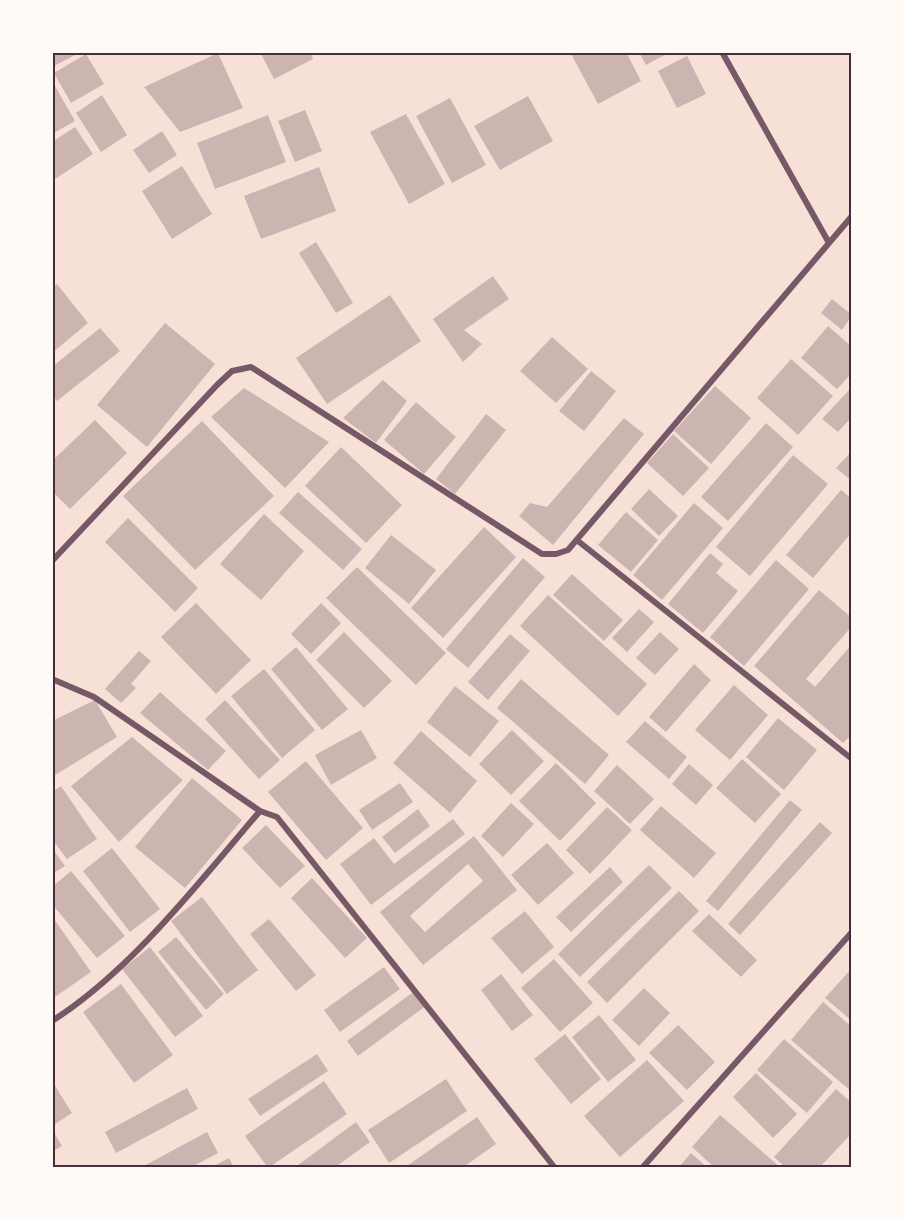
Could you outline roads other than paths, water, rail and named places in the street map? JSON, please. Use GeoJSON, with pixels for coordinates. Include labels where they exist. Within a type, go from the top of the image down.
{"type":"FeatureCollection","features":[{"type":"Feature","properties":{"kind":"street"},"geometry":{"type":"LineString","coordinates":[[722,52],[829,243]]}},
{"type":"Feature","properties":{"kind":"street"},"geometry":{"type":"LineString","coordinates":[[52,561],[216,385],[232,371],[251,367],[542,554],[556,554],[568,550],[852,216]]}},
{"type":"Feature","properties":{"kind":"street"},"geometry":{"type":"LineString","coordinates":[[578,541],[852,759]]}},
{"type":"Feature","properties":{"kind":"street"},"geometry":{"type":"LineString","coordinates":[[52,679],[94,697],[260,811],[277,817],[555,1167]]}},
{"type":"Feature","properties":{"kind":"street"},"geometry":{"type":"LineString","coordinates":[[52,1021],[85,998],[141,944],[183,901],[260,811]]}},
{"type":"Feature","properties":{"kind":"street"},"geometry":{"type":"LineString","coordinates":[[642,1167],[852,932]]}}]}
